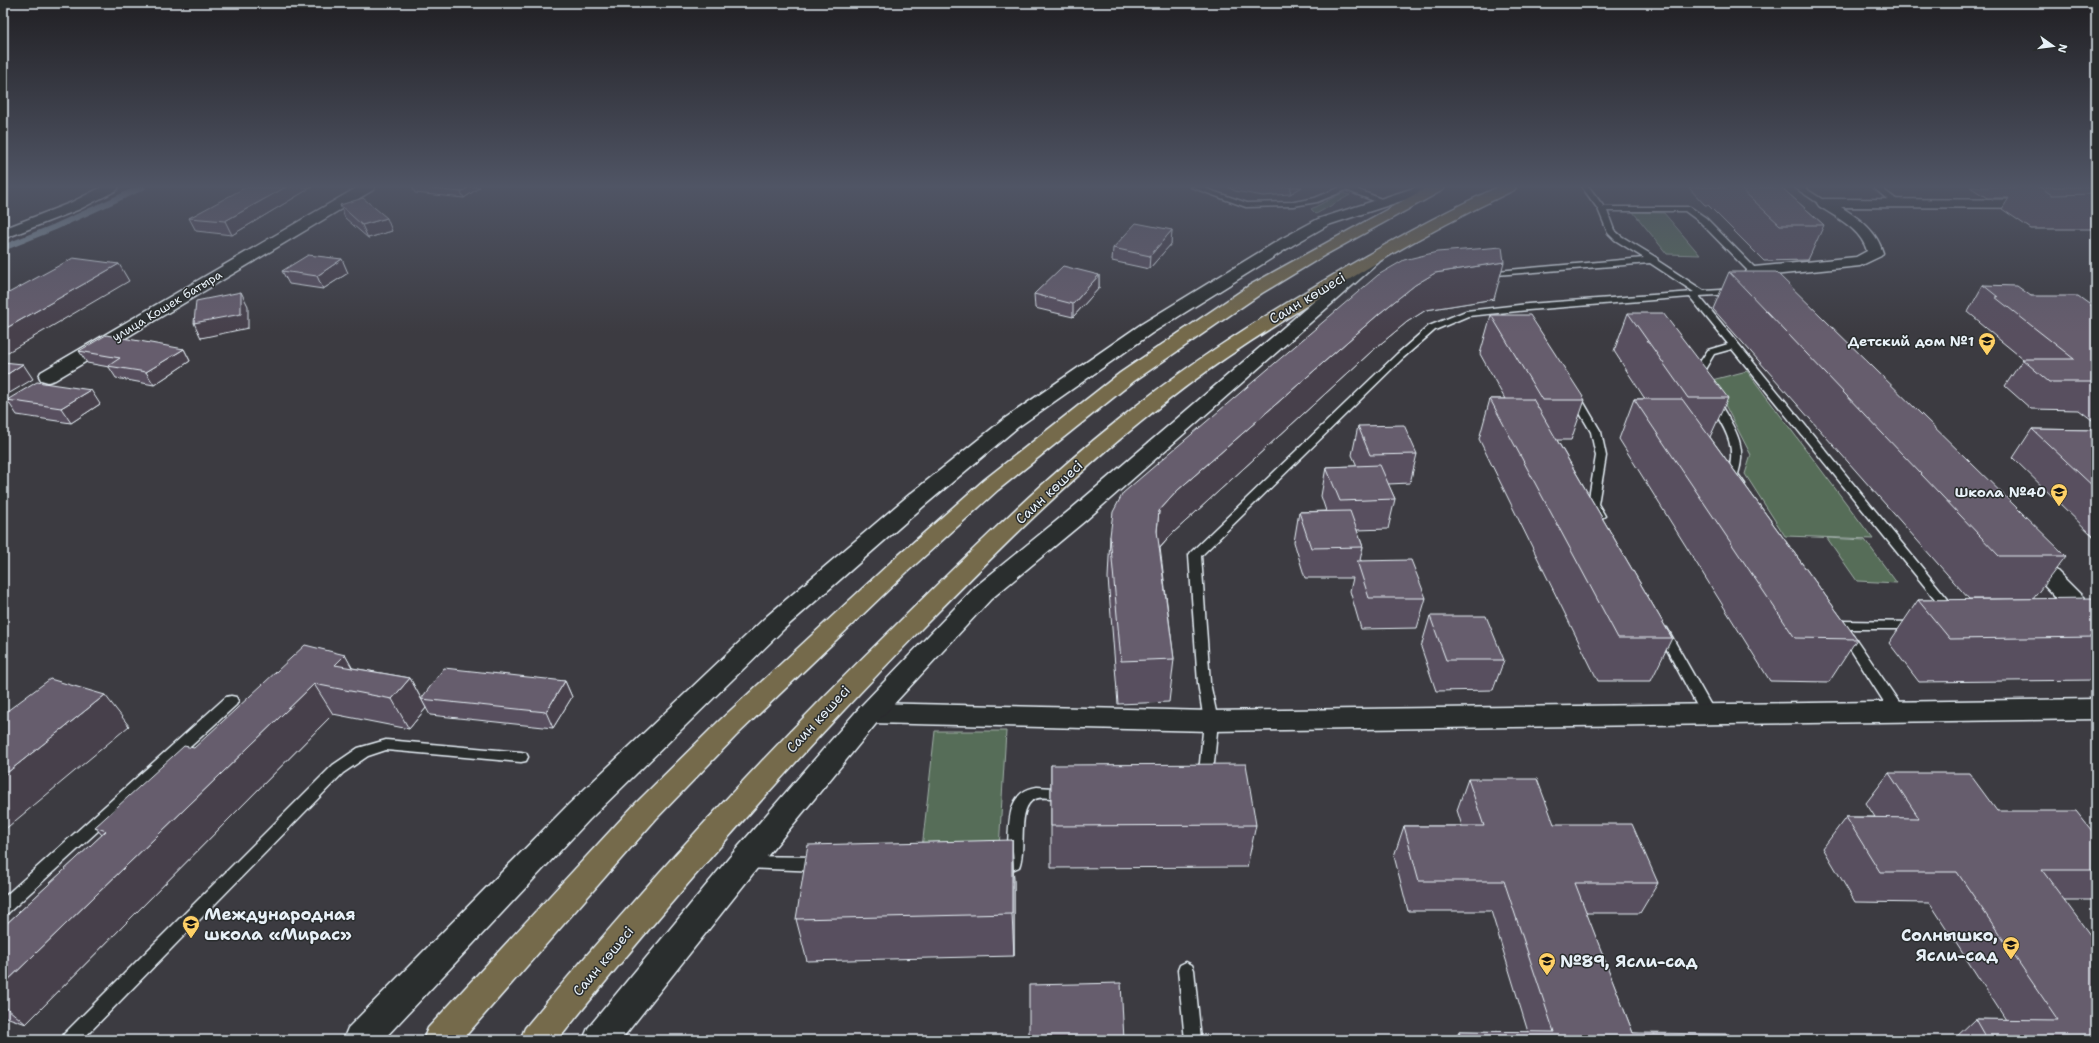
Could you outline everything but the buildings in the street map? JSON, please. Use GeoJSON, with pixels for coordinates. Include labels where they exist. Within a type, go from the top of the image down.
{"type":"FeatureCollection","features":[{"type":"Feature","properties":{"kind":"main road"},"geometry":{"type":"LineString","coordinates":[[440,1040],[646,811],[722,734],[899,567],[991,485],[1127,377],[1256,289],[1349,236]]}},
{"type":"Feature","properties":{"kind":"main road"},"geometry":{"type":"LineString","coordinates":[[1379,254],[1412,236]]}},
{"type":"Feature","properties":{"kind":"main road","name":"Саин көшесі"},"geometry":{"type":"LineString","coordinates":[[537,1040],[704,841],[851,684],[990,546],[1082,460],[1160,397],[1246,335],[1379,254]]}},
{"type":"Feature","properties":{"kind":"street","name":"улица Кошек батыра"},"geometry":{"type":"LineString","coordinates":[[48,376],[286,236]]}},
{"type":"Feature","properties":{"kind":"street"},"geometry":{"type":"LineString","coordinates":[[360,1040],[579,812],[776,622],[917,500],[1011,423],[1146,329],[1299,236]]}},
{"type":"Feature","properties":{"kind":"street"},"geometry":{"type":"LineString","coordinates":[[1750,281],[1860,261],[1875,253],[1872,241],[1867,236]]}},
{"type":"Feature","properties":{"kind":"street","name":"Саин көшесі"},"geometry":{"type":"LineString","coordinates":[[600,1040],[744,862],[870,713],[983,593],[1084,510],[1379,254]]}},
{"type":"Feature","properties":{"kind":"street"},"geometry":{"type":"LineString","coordinates":[[1750,281],[1769,288]]}},
{"type":"Feature","properties":{"kind":"street"},"geometry":{"type":"LineString","coordinates":[[2018,545],[2091,625]]}},
{"type":"Feature","properties":{"kind":"street"},"geometry":{"type":"LineString","coordinates":[[870,713],[1212,721],[2096,709]]}},
{"type":"Feature","properties":{"kind":"lane"},"geometry":{"type":"LineString","coordinates":[[1616,236],[1654,260],[1698,294],[1734,345],[1958,619]]}},
{"type":"Feature","properties":{"kind":"lane"},"geometry":{"type":"LineString","coordinates":[[1190,789],[1203,776],[1207,763],[1212,721],[1204,683],[1195,555],[1400,356],[1432,328],[1466,314],[1506,309],[1698,294],[1750,281],[1715,236]]}},
{"type":"Feature","properties":{"kind":"lane"},"geometry":{"type":"LineString","coordinates":[[1481,274],[1654,260]]}},
{"type":"Feature","properties":{"kind":"lane"},"geometry":{"type":"LineString","coordinates":[[1506,309],[1515,319]]}},
{"type":"Feature","properties":{"kind":"lane"},"geometry":{"type":"LineString","coordinates":[[1734,345],[1711,352],[1699,371],[1708,392],[1738,446],[1738,463],[1733,474],[1747,492]]}},
{"type":"Feature","properties":{"kind":"lane"},"geometry":{"type":"LineString","coordinates":[[1570,387],[1596,432],[1600,456],[1593,504],[1604,524]]}},
{"type":"Feature","properties":{"kind":"lane"},"geometry":{"type":"LineString","coordinates":[[1657,620],[1709,715]]}},
{"type":"Feature","properties":{"kind":"lane"},"geometry":{"type":"LineString","coordinates":[[1898,712],[1838,622],[1923,625]]}},
{"type":"Feature","properties":{"kind":"lane"},"geometry":{"type":"LineString","coordinates":[[3,908],[231,701]]}},
{"type":"Feature","properties":{"kind":"lane"},"geometry":{"type":"LineString","coordinates":[[70,1040],[338,769],[363,752],[386,745],[521,757]]}},
{"type":"Feature","properties":{"kind":"lane"},"geometry":{"type":"LineString","coordinates":[[982,866],[1006,866],[1014,862],[1018,807],[1024,797],[1035,793],[1081,793]]}},
{"type":"Feature","properties":{"kind":"lane"},"geometry":{"type":"LineString","coordinates":[[744,862],[831,864]]}},
{"type":"Feature","properties":{"kind":"lane"},"geometry":{"type":"LineString","coordinates":[[1186,970],[1194,1040]]}},
{"type":"Feature","properties":{"kind":"green space"},"geometry":{"type":"Polygon","coordinates":[[[1652,236],[1683,236],[1700,255],[1667,254],[1652,236]]]}},
{"type":"Feature","properties":{"kind":"green space"},"geometry":{"type":"Polygon","coordinates":[[[1747,371],[1873,539],[1785,536],[1745,474],[1751,455],[1712,380],[1747,371]]]}},
{"type":"Feature","properties":{"kind":"green space"},"geometry":{"type":"Polygon","coordinates":[[[1827,538],[1865,540],[1897,583],[1857,581],[1827,538]]]}},
{"type":"Feature","properties":{"kind":"green space"},"geometry":{"type":"Polygon","coordinates":[[[935,731],[1006,731],[999,849],[922,848],[935,731]]]}},
{"type":"Feature","properties":{"kind":"waterway"},"geometry":{"type":"LineString","coordinates":[[3,248],[34,236]]}},
{"type":"Feature","properties":{"kind":"place","name":"Детский дом №1"},"geometry":{"type":"Point","coordinates":[1987,356]}},
{"type":"Feature","properties":{"kind":"place","name":"Школа №40"},"geometry":{"type":"Point","coordinates":[2059,507]}},
{"type":"Feature","properties":{"kind":"place","name":"Международная школа «Мирас»"},"geometry":{"type":"Point","coordinates":[191,939]}},
{"type":"Feature","properties":{"kind":"place","name":"Солнышко, Ясли-сад"},"geometry":{"type":"Point","coordinates":[2011,960]}},
{"type":"Feature","properties":{"kind":"place","name":"№89, Ясли-сад"},"geometry":{"type":"Point","coordinates":[1547,976]}}]}
